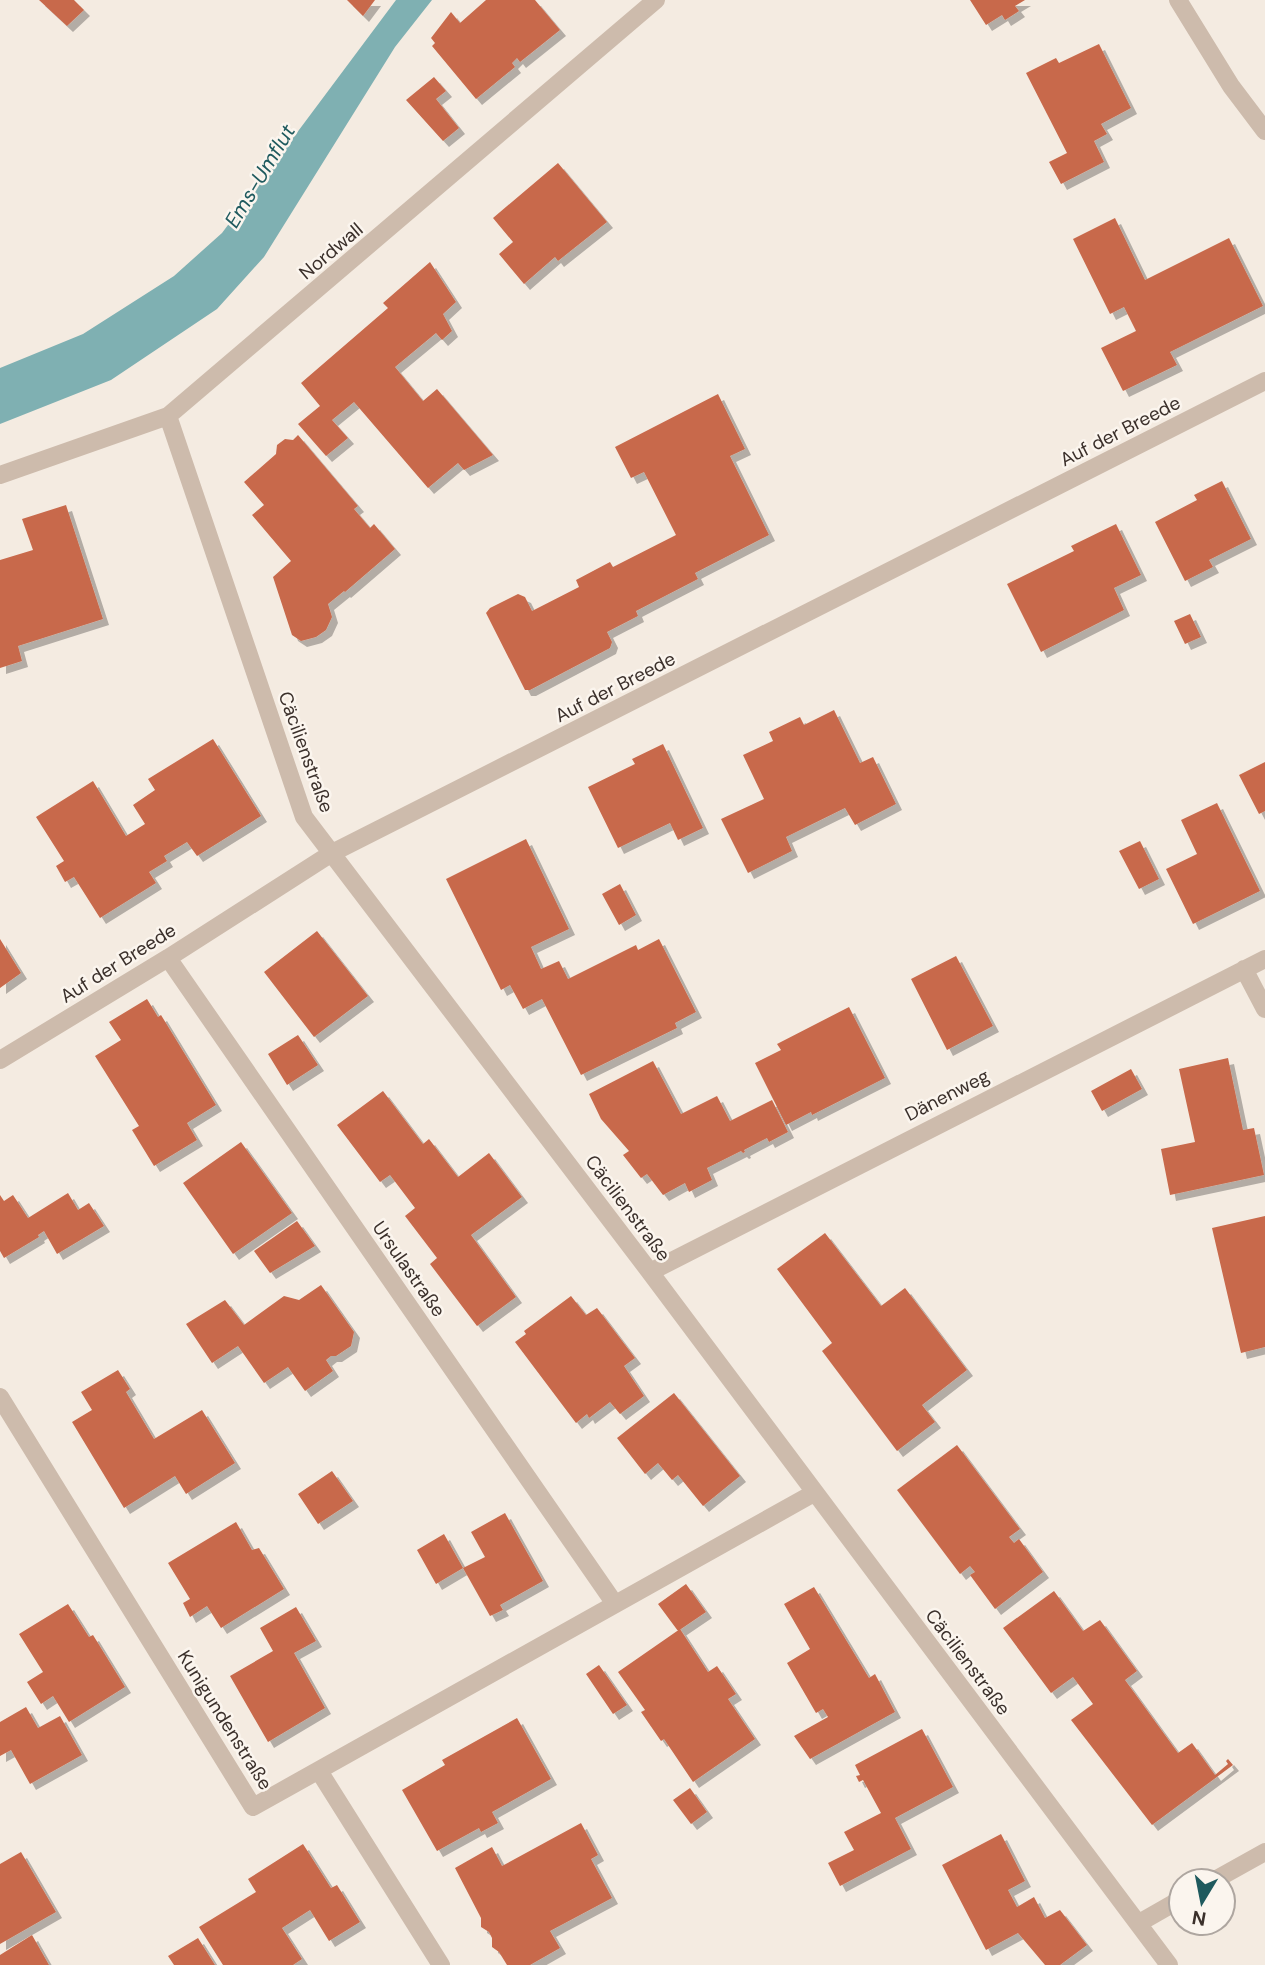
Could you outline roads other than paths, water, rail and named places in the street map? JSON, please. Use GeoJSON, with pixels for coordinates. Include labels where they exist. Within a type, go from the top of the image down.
{"type":"FeatureCollection","features":[{"type":"Feature","properties":{"kind":"street","name":"Nordwall"},"geometry":{"type":"LineString","coordinates":[[0,475],[168,416],[656,0]]}},
{"type":"Feature","properties":{"kind":"street"},"geometry":{"type":"LineString","coordinates":[[1178,0],[1231,86],[1265,131]]}},
{"type":"Feature","properties":{"kind":"street","name":"Auf der Breede"},"geometry":{"type":"LineString","coordinates":[[0,1060],[168,958],[332,853],[1265,381]]}},
{"type":"Feature","properties":{"kind":"street","name":"Cäcilienstraße"},"geometry":{"type":"LineString","coordinates":[[168,416],[304,817],[650,1272],[1169,1965]]}},
{"type":"Feature","properties":{"kind":"street","name":"Ursulastraße"},"geometry":{"type":"LineString","coordinates":[[168,958],[615,1604]]}},
{"type":"Feature","properties":{"kind":"street","name":"Dänenweg"},"geometry":{"type":"LineString","coordinates":[[650,1272],[1265,959]]}},
{"type":"Feature","properties":{"kind":"street"},"geometry":{"type":"LineString","coordinates":[[1244,969],[1265,1009]]}},
{"type":"Feature","properties":{"kind":"street","name":"Kunigundenstraße"},"geometry":{"type":"LineString","coordinates":[[0,1397],[253,1807],[319,1770]]}},
{"type":"Feature","properties":{"kind":"street"},"geometry":{"type":"LineString","coordinates":[[441,1965],[319,1770],[814,1493]]}},
{"type":"Feature","properties":{"kind":"street"},"geometry":{"type":"LineString","coordinates":[[1237,1868],[1265,1852]]}},
{"type":"Feature","properties":{"kind":"street"},"geometry":{"type":"LineString","coordinates":[[1139,1923],[1167,1907]]}},
{"type":"Feature","properties":{"kind":"water"},"geometry":{"type":"Polygon","coordinates":[[[396,0],[432,0],[395,47],[264,257],[217,309],[111,380],[0,424],[0,368],[83,334],[174,276],[222,233],[396,0]]]}},
{"type":"Feature","properties":{"kind":"water label","name":"Ems-Umflut"},"geometry":{"type":"Point","coordinates":[260,176]}}]}
